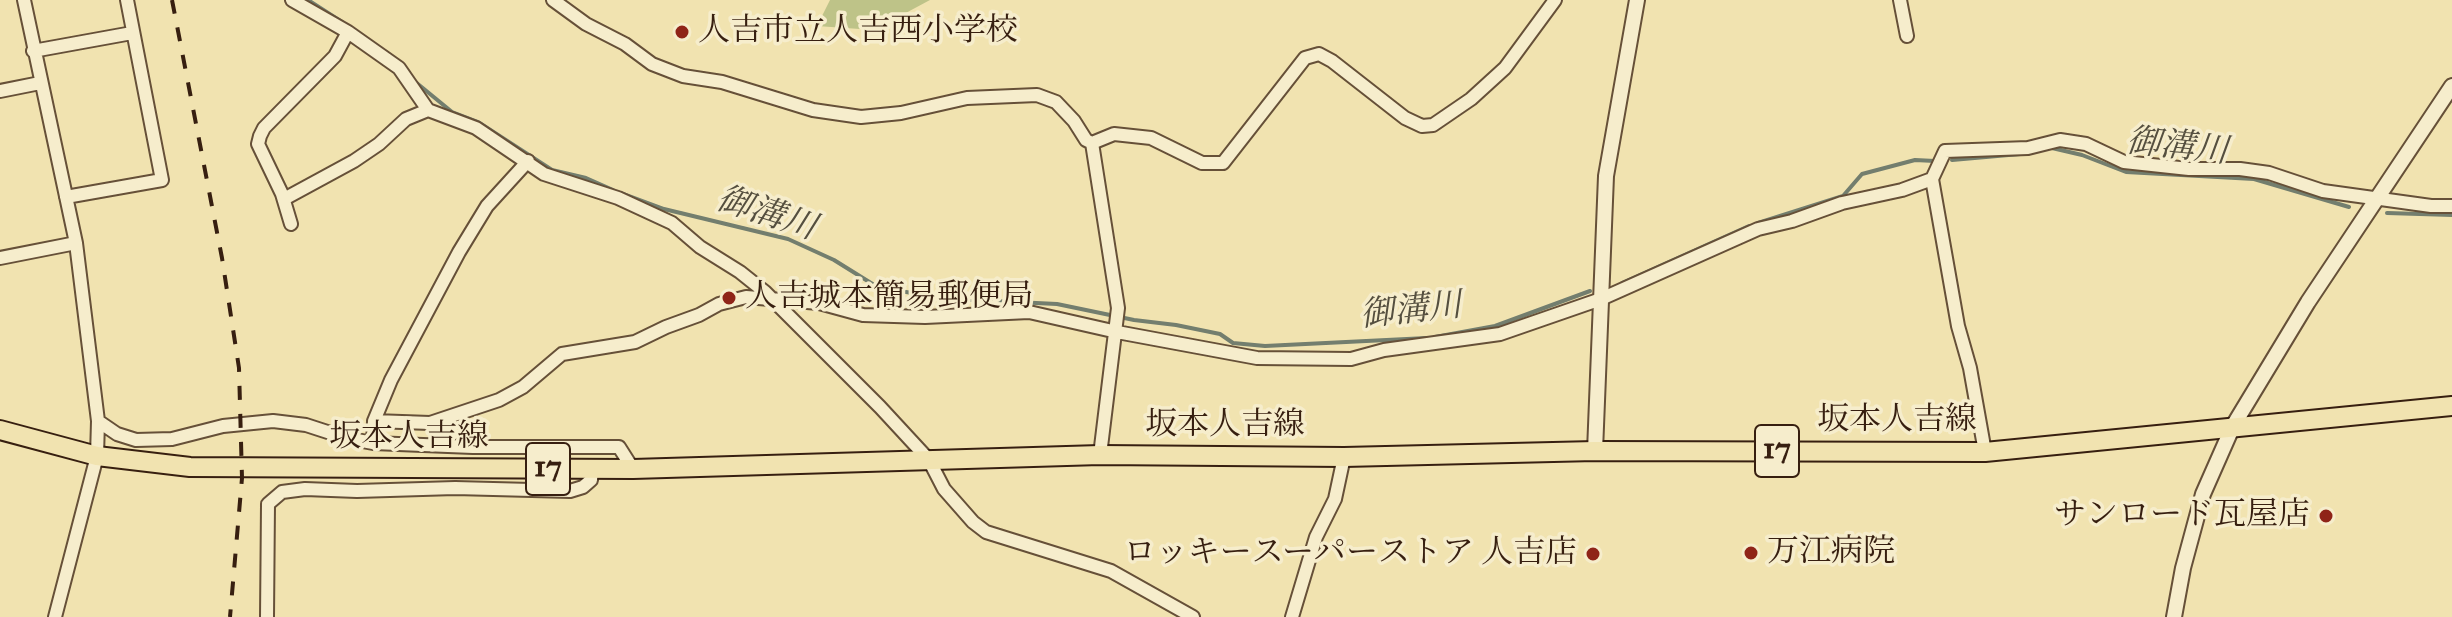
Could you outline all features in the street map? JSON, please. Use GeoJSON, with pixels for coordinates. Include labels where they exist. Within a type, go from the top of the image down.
{"type":"FeatureCollection","features":[{"type":"Feature","properties":{"kind":"main road","name":"坂本人吉線"},"geometry":{"type":"LineString","coordinates":[[0,430],[97,456],[190,467],[633,469],[1100,455],[1344,457],[1595,451],[1985,452],[2452,406]]}},
{"type":"Feature","properties":{"kind":"street"},"geometry":{"type":"LineString","coordinates":[[24,0],[76,243],[98,421],[97,456],[55,617]]}},
{"type":"Feature","properties":{"kind":"street"},"geometry":{"type":"LineString","coordinates":[[66,197],[162,180],[127,0]]}},
{"type":"Feature","properties":{"kind":"street"},"geometry":{"type":"LineString","coordinates":[[292,0],[348,32],[399,68],[428,110],[476,128],[544,174],[618,198],[672,223],[700,247],[740,272],[880,407],[929,460],[944,489],[986,532],[1111,571],[1193,617]]}},
{"type":"Feature","properties":{"kind":"street"},"geometry":{"type":"LineString","coordinates":[[553,0],[652,64],[683,76],[722,82],[813,110],[861,117],[901,113],[967,98],[1037,95],[1056,102],[1086,140],[1092,143],[1114,134],[1151,138],[1202,163],[1223,163],[1305,58],[1319,54],[1405,118],[1422,126],[1433,125],[1471,99],[1505,68],[1555,0]]}},
{"type":"Feature","properties":{"kind":"street"},"geometry":{"type":"LineString","coordinates":[[1595,451],[1606,176],[1637,0]]}},
{"type":"Feature","properties":{"kind":"street"},"geometry":{"type":"LineString","coordinates":[[1900,0],[1907,36]]}},
{"type":"Feature","properties":{"kind":"street"},"geometry":{"type":"LineString","coordinates":[[291,224],[284,199],[258,144],[260,136],[264,128],[335,56],[348,32]]}},
{"type":"Feature","properties":{"kind":"street"},"geometry":{"type":"LineString","coordinates":[[33,51],[132,33]]}},
{"type":"Feature","properties":{"kind":"street"},"geometry":{"type":"LineString","coordinates":[[0,91],[40,83]]}},
{"type":"Feature","properties":{"kind":"street"},"geometry":{"type":"LineString","coordinates":[[2174,617],[2183,568],[2203,494],[2233,426],[2308,302],[2452,86]]}},
{"type":"Feature","properties":{"kind":"street"},"geometry":{"type":"LineString","coordinates":[[284,199],[354,161],[379,144],[406,119],[428,110]]}},
{"type":"Feature","properties":{"kind":"street"},"geometry":{"type":"LineString","coordinates":[[1985,452],[1970,368],[1958,326],[1932,179],[1945,151],[2028,148],[2060,140],[2086,144],[2124,162],[2189,169],[2240,169],[2269,173],[2323,191],[2431,206],[2452,206]]}},
{"type":"Feature","properties":{"kind":"street"},"geometry":{"type":"LineString","coordinates":[[1092,143],[1118,308],[1100,455]]}},
{"type":"Feature","properties":{"kind":"street"},"geometry":{"type":"LineString","coordinates":[[373,443],[374,421],[391,380],[480,217],[528,161]]}},
{"type":"Feature","properties":{"kind":"street"},"geometry":{"type":"LineString","coordinates":[[374,421],[430,423],[499,400],[523,387],[562,354],[635,342],[719,304],[746,297],[819,303],[863,315],[925,317],[1029,312],[1257,358],[1351,359],[1384,350],[1500,334],[1601,299],[1758,229],[1932,179]]}},
{"type":"Feature","properties":{"kind":"street"},"geometry":{"type":"LineString","coordinates":[[0,258],[76,243]]}},
{"type":"Feature","properties":{"kind":"street"},"geometry":{"type":"LineString","coordinates":[[98,421],[117,434],[136,440],[172,439],[223,426],[273,421],[306,425],[373,443],[619,447],[633,469]]}},
{"type":"Feature","properties":{"kind":"street"},"geometry":{"type":"LineString","coordinates":[[1292,617],[1316,537],[1335,499],[1344,457]]}},
{"type":"Feature","properties":{"kind":"street"},"geometry":{"type":"LineString","coordinates":[[267,617],[268,504],[282,492],[305,489],[455,488],[570,491],[583,487],[591,480],[592,469]]}},
{"type":"Feature","properties":{"kind":"green space"},"geometry":{"type":"Polygon","coordinates":[[[830,0],[930,0],[874,30],[817,26],[830,0]]]}},
{"type":"Feature","properties":{"kind":"waterway","name":"御溝川"},"geometry":{"type":"LineString","coordinates":[[308,0],[342,22]]}},
{"type":"Feature","properties":{"kind":"waterway","name":"御溝川"},"geometry":{"type":"LineString","coordinates":[[386,52],[404,66]]}},
{"type":"Feature","properties":{"kind":"waterway","name":"御溝川"},"geometry":{"type":"LineString","coordinates":[[413,80],[452,112],[478,122],[552,170],[586,178],[613,190]]}},
{"type":"Feature","properties":{"kind":"waterway","name":"御溝川"},"geometry":{"type":"LineString","coordinates":[[2052,148],[2082,155],[2126,172],[2254,179],[2349,207]]}},
{"type":"Feature","properties":{"kind":"waterway","name":"御溝川"},"geometry":{"type":"LineString","coordinates":[[1952,160],[2020,154]]}},
{"type":"Feature","properties":{"kind":"waterway","name":"御溝川"},"geometry":{"type":"LineString","coordinates":[[1758,223],[1843,196],[1862,174],[1915,160],[1935,161]]}},
{"type":"Feature","properties":{"kind":"waterway","name":"御溝川"},"geometry":{"type":"LineString","coordinates":[[621,193],[664,209],[788,239],[834,260],[879,288],[953,299],[1057,304],[1220,334],[1233,343],[1265,346],[1427,338]]}},
{"type":"Feature","properties":{"kind":"waterway","name":"御溝川"},"geometry":{"type":"LineString","coordinates":[[2387,213],[2452,215]]}},
{"type":"Feature","properties":{"kind":"waterway","name":"御溝川"},"geometry":{"type":"LineString","coordinates":[[1622,283],[1749,226]]}},
{"type":"Feature","properties":{"kind":"waterway","name":"御溝川"},"geometry":{"type":"LineString","coordinates":[[1435,337],[1495,326],[1590,291]]}},
{"type":"Feature","properties":{"kind":"railway"},"geometry":{"type":"LineString","coordinates":[[172,0],[222,258],[239,368],[242,478],[230,617]]}},
{"type":"Feature","properties":{"kind":"place","name":"人吉市立人吉西小学校"},"geometry":{"type":"Point","coordinates":[682,32]}},
{"type":"Feature","properties":{"kind":"place","name":"人吉城本簡易郵便局"},"geometry":{"type":"Point","coordinates":[729,298]}},
{"type":"Feature","properties":{"kind":"place","name":"サンロード瓦屋店"},"geometry":{"type":"Point","coordinates":[2326,516]}},
{"type":"Feature","properties":{"kind":"place","name":"万江病院"},"geometry":{"type":"Point","coordinates":[1751,553]}},
{"type":"Feature","properties":{"kind":"place","name":"ロッキースーパーストア 人吉店"},"geometry":{"type":"Point","coordinates":[1593,554]}}]}
